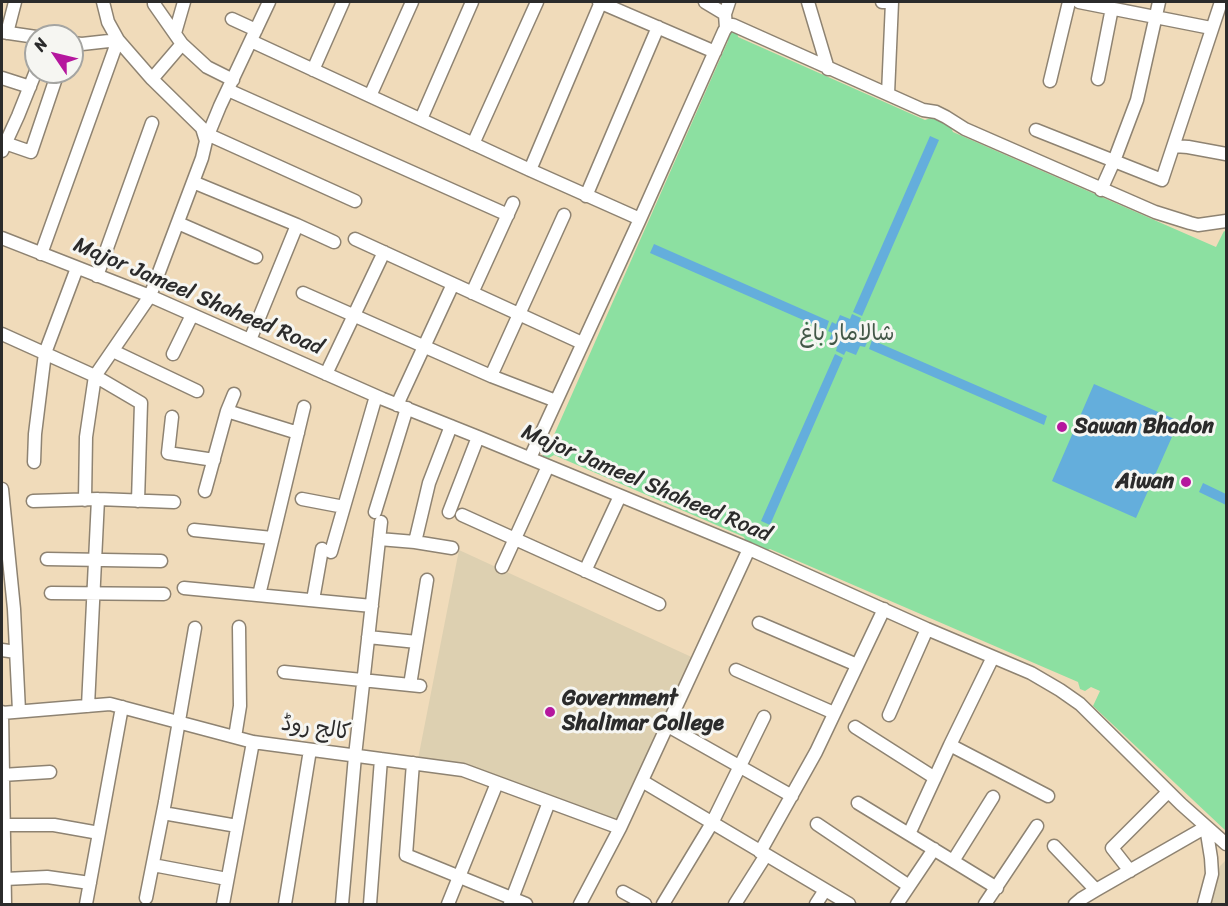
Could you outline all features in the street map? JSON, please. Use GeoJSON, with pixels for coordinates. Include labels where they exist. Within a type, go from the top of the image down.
{"type":"FeatureCollection","features":[{"type":"Feature","properties":{"kind":"street"},"geometry":{"type":"LineString","coordinates":[[15,2],[4,32],[24,35]]}},
{"type":"Feature","properties":{"kind":"street"},"geometry":{"type":"LineString","coordinates":[[103,2],[108,22],[118,40],[202,128],[207,138],[355,201]]}},
{"type":"Feature","properties":{"kind":"street"},"geometry":{"type":"LineString","coordinates":[[154,2],[179,38],[207,67],[230,85],[508,215]]}},
{"type":"Feature","properties":{"kind":"street"},"geometry":{"type":"LineString","coordinates":[[153,79],[179,38],[184,2]]}},
{"type":"Feature","properties":{"kind":"street"},"geometry":{"type":"LineString","coordinates":[[85,500],[86,437],[95,376],[150,296],[194,182],[207,138],[269,2]]}},
{"type":"Feature","properties":{"kind":"street"},"geometry":{"type":"LineString","coordinates":[[313,70],[343,2]]}},
{"type":"Feature","properties":{"kind":"street"},"geometry":{"type":"LineString","coordinates":[[370,96],[411,2]]}},
{"type":"Feature","properties":{"kind":"street"},"geometry":{"type":"LineString","coordinates":[[421,119],[472,2]]}},
{"type":"Feature","properties":{"kind":"street"},"geometry":{"type":"LineString","coordinates":[[473,144],[537,2]]}},
{"type":"Feature","properties":{"kind":"street"},"geometry":{"type":"LineString","coordinates":[[530,170],[600,2],[715,52]]}},
{"type":"Feature","properties":{"kind":"street"},"geometry":{"type":"LineString","coordinates":[[705,2],[725,14]]}},
{"type":"Feature","properties":{"kind":"street"},"geometry":{"type":"LineString","coordinates":[[530,458],[726,28],[725,14],[729,2]]}},
{"type":"Feature","properties":{"kind":"street"},"geometry":{"type":"LineString","coordinates":[[808,2],[828,69]]}},
{"type":"Feature","properties":{"kind":"street"},"geometry":{"type":"LineString","coordinates":[[882,2],[892,2],[888,94]]}},
{"type":"Feature","properties":{"kind":"street"},"geometry":{"type":"LineString","coordinates":[[1050,81],[1069,2]]}},
{"type":"Feature","properties":{"kind":"street"},"geometry":{"type":"LineString","coordinates":[[1079,2],[1112,8],[1128,6],[1156,17],[1211,28]]}},
{"type":"Feature","properties":{"kind":"street"},"geometry":{"type":"LineString","coordinates":[[1101,189],[1137,100],[1159,2]]}},
{"type":"Feature","properties":{"kind":"street"},"geometry":{"type":"LineString","coordinates":[[1036,130],[1162,180],[1221,2]]}},
{"type":"Feature","properties":{"kind":"street"},"geometry":{"type":"LineString","coordinates":[[1098,79],[1112,8]]}},
{"type":"Feature","properties":{"kind":"street"},"geometry":{"type":"LineString","coordinates":[[231,20],[313,70],[640,219]]}},
{"type":"Feature","properties":{"kind":"street"},"geometry":{"type":"LineString","coordinates":[[726,28],[733,25],[828,69],[923,110],[946,117],[964,129],[1155,212],[1198,225],[1227,221]]}},
{"type":"Feature","properties":{"kind":"street"},"geometry":{"type":"LineString","coordinates":[[586,196],[658,27]]}},
{"type":"Feature","properties":{"kind":"street"},"geometry":{"type":"LineString","coordinates":[[84,44],[118,40]]}},
{"type":"Feature","properties":{"kind":"street"},"geometry":{"type":"LineString","coordinates":[[41,254],[118,40]]}},
{"type":"Feature","properties":{"kind":"street"},"geometry":{"type":"LineString","coordinates":[[2,78],[30,87]]}},
{"type":"Feature","properties":{"kind":"street"},"geometry":{"type":"LineString","coordinates":[[31,84],[3,147],[31,152],[54,84]]}},
{"type":"Feature","properties":{"kind":"street"},"geometry":{"type":"LineString","coordinates":[[97,276],[152,123]]}},
{"type":"Feature","properties":{"kind":"street"},"geometry":{"type":"LineString","coordinates":[[1174,146],[1227,154]]}},
{"type":"Feature","properties":{"kind":"street"},"geometry":{"type":"LineString","coordinates":[[194,182],[334,242]]}},
{"type":"Feature","properties":{"kind":"street"},"geometry":{"type":"LineString","coordinates":[[472,293],[513,203]]}},
{"type":"Feature","properties":{"kind":"street"},"geometry":{"type":"LineString","coordinates":[[491,376],[564,215]]}},
{"type":"Feature","properties":{"kind":"street"},"geometry":{"type":"LineString","coordinates":[[178,223],[256,257]]}},
{"type":"Feature","properties":{"kind":"street"},"geometry":{"type":"LineString","coordinates":[[250,340],[297,225]]}},
{"type":"Feature","properties":{"kind":"street","name":"Major Jameel Shaheed Road"},"geometry":{"type":"LineString","coordinates":[[2,238],[150,296],[376,396],[749,549],[1031,673],[1080,704],[1168,792],[1206,828],[1227,844]]}},
{"type":"Feature","properties":{"kind":"street"},"geometry":{"type":"LineString","coordinates":[[355,239],[582,343]]}},
{"type":"Feature","properties":{"kind":"street"},"geometry":{"type":"LineString","coordinates":[[326,374],[384,252]]}},
{"type":"Feature","properties":{"kind":"street"},"geometry":{"type":"LineString","coordinates":[[34,462],[35,434],[45,353],[77,268]]}},
{"type":"Feature","properties":{"kind":"street"},"geometry":{"type":"LineString","coordinates":[[342,904],[355,756],[379,539],[378,517],[402,406],[424,346],[453,284]]}},
{"type":"Feature","properties":{"kind":"street"},"geometry":{"type":"LineString","coordinates":[[303,293],[491,376],[556,401]]}},
{"type":"Feature","properties":{"kind":"street"},"geometry":{"type":"LineString","coordinates":[[173,354],[192,315]]}},
{"type":"Feature","properties":{"kind":"street"},"geometry":{"type":"LineString","coordinates":[[2,334],[95,376],[141,403],[138,501]]}},
{"type":"Feature","properties":{"kind":"street"},"geometry":{"type":"LineString","coordinates":[[113,351],[197,390]]}},
{"type":"Feature","properties":{"kind":"street"},"geometry":{"type":"LineString","coordinates":[[205,490],[234,394]]}},
{"type":"Feature","properties":{"kind":"street"},"geometry":{"type":"LineString","coordinates":[[313,600],[326,550],[344,507],[376,396]]}},
{"type":"Feature","properties":{"kind":"street"},"geometry":{"type":"LineString","coordinates":[[259,595],[304,407]]}},
{"type":"Feature","properties":{"kind":"street"},"geometry":{"type":"LineString","coordinates":[[227,411],[298,433]]}},
{"type":"Feature","properties":{"kind":"street"},"geometry":{"type":"LineString","coordinates":[[172,417],[168,453],[214,460]]}},
{"type":"Feature","properties":{"kind":"street"},"geometry":{"type":"LineString","coordinates":[[415,542],[429,483],[451,426]]}},
{"type":"Feature","properties":{"kind":"street"},"geometry":{"type":"LineString","coordinates":[[478,437],[455,514],[659,604]]}},
{"type":"Feature","properties":{"kind":"street"},"geometry":{"type":"LineString","coordinates":[[502,567],[548,466]]}},
{"type":"Feature","properties":{"kind":"street"},"geometry":{"type":"LineString","coordinates":[[2,489],[7,591],[16,652],[19,711]]}},
{"type":"Feature","properties":{"kind":"street"},"geometry":{"type":"LineString","coordinates":[[585,571],[620,496]]}},
{"type":"Feature","properties":{"kind":"street"},"geometry":{"type":"LineString","coordinates":[[88,706],[98,499]]}},
{"type":"Feature","properties":{"kind":"street"},"geometry":{"type":"LineString","coordinates":[[33,501],[98,499],[174,502]]}},
{"type":"Feature","properties":{"kind":"street"},"geometry":{"type":"LineString","coordinates":[[302,499],[344,507]]}},
{"type":"Feature","properties":{"kind":"street"},"geometry":{"type":"LineString","coordinates":[[194,530],[272,538]]}},
{"type":"Feature","properties":{"kind":"street"},"geometry":{"type":"LineString","coordinates":[[379,539],[415,542],[452,549]]}},
{"type":"Feature","properties":{"kind":"street"},"geometry":{"type":"LineString","coordinates":[[580,904],[620,828],[749,549]]}},
{"type":"Feature","properties":{"kind":"street"},"geometry":{"type":"LineString","coordinates":[[47,559],[161,561]]}},
{"type":"Feature","properties":{"kind":"street"},"geometry":{"type":"LineString","coordinates":[[284,672],[415,685],[417,642],[427,580]]}},
{"type":"Feature","properties":{"kind":"street"},"geometry":{"type":"LineString","coordinates":[[184,588],[372,606]]}},
{"type":"Feature","properties":{"kind":"street"},"geometry":{"type":"LineString","coordinates":[[51,593],[164,594]]}},
{"type":"Feature","properties":{"kind":"street"},"geometry":{"type":"LineString","coordinates":[[735,904],[816,752],[884,609]]}},
{"type":"Feature","properties":{"kind":"street"},"geometry":{"type":"LineString","coordinates":[[759,623],[857,665]]}},
{"type":"Feature","properties":{"kind":"street"},"geometry":{"type":"LineString","coordinates":[[235,737],[240,706],[239,627]]}},
{"type":"Feature","properties":{"kind":"street"},"geometry":{"type":"LineString","coordinates":[[146,898],[195,628]]}},
{"type":"Feature","properties":{"kind":"street"},"geometry":{"type":"LineString","coordinates":[[889,715],[927,629]]}},
{"type":"Feature","properties":{"kind":"street"},"geometry":{"type":"LineString","coordinates":[[368,637],[417,642]]}},
{"type":"Feature","properties":{"kind":"street"},"geometry":{"type":"LineString","coordinates":[[2,650],[16,652]]}},
{"type":"Feature","properties":{"kind":"street"},"geometry":{"type":"LineString","coordinates":[[909,834],[993,657]]}},
{"type":"Feature","properties":{"kind":"street"},"geometry":{"type":"LineString","coordinates":[[736,670],[834,713]]}},
{"type":"Feature","properties":{"kind":"street","name":"کالج روڈ"},"geometry":{"type":"LineString","coordinates":[[2,712],[110,704],[253,742],[463,771],[620,828]]}},
{"type":"Feature","properties":{"kind":"street"},"geometry":{"type":"LineString","coordinates":[[87,904],[122,707]]}},
{"type":"Feature","properties":{"kind":"street"},"geometry":{"type":"LineString","coordinates":[[2,712],[5,904]]}},
{"type":"Feature","properties":{"kind":"street"},"geometry":{"type":"LineString","coordinates":[[663,904],[712,823],[764,717]]}},
{"type":"Feature","properties":{"kind":"street"},"geometry":{"type":"LineString","coordinates":[[668,726],[792,796]]}},
{"type":"Feature","properties":{"kind":"street"},"geometry":{"type":"LineString","coordinates":[[855,727],[934,778]]}},
{"type":"Feature","properties":{"kind":"street"},"geometry":{"type":"LineString","coordinates":[[223,904],[253,742]]}},
{"type":"Feature","properties":{"kind":"street"},"geometry":{"type":"LineString","coordinates":[[950,745],[1048,796]]}},
{"type":"Feature","properties":{"kind":"street"},"geometry":{"type":"LineString","coordinates":[[285,904],[310,750]]}},
{"type":"Feature","properties":{"kind":"street"},"geometry":{"type":"LineString","coordinates":[[370,904],[381,759]]}},
{"type":"Feature","properties":{"kind":"street"},"geometry":{"type":"LineString","coordinates":[[413,763],[406,855],[512,902],[526,904]]}},
{"type":"Feature","properties":{"kind":"street"},"geometry":{"type":"LineString","coordinates":[[2,775],[50,772]]}},
{"type":"Feature","properties":{"kind":"street"},"geometry":{"type":"LineString","coordinates":[[642,781],[849,904]]}},
{"type":"Feature","properties":{"kind":"street"},"geometry":{"type":"LineString","coordinates":[[448,904],[497,783]]}},
{"type":"Feature","properties":{"kind":"street"},"geometry":{"type":"LineString","coordinates":[[1130,871],[1112,848],[1168,792]]}},
{"type":"Feature","properties":{"kind":"street"},"geometry":{"type":"LineString","coordinates":[[953,861],[993,797]]}},
{"type":"Feature","properties":{"kind":"street"},"geometry":{"type":"LineString","coordinates":[[512,902],[549,802]]}},
{"type":"Feature","properties":{"kind":"street"},"geometry":{"type":"LineString","coordinates":[[858,803],[997,888]]}},
{"type":"Feature","properties":{"kind":"street"},"geometry":{"type":"LineString","coordinates":[[163,813],[237,826]]}},
{"type":"Feature","properties":{"kind":"street"},"geometry":{"type":"LineString","coordinates":[[817,824],[909,886]]}},
{"type":"Feature","properties":{"kind":"street"},"geometry":{"type":"LineString","coordinates":[[3,829],[54,825],[99,833]]}},
{"type":"Feature","properties":{"kind":"street"},"geometry":{"type":"LineString","coordinates":[[991,903],[997,888],[1037,826]]}},
{"type":"Feature","properties":{"kind":"street"},"geometry":{"type":"LineString","coordinates":[[1075,904],[1206,828],[1212,874],[1204,904]]}},
{"type":"Feature","properties":{"kind":"street"},"geometry":{"type":"LineString","coordinates":[[1054,846],[1096,890]]}},
{"type":"Feature","properties":{"kind":"street"},"geometry":{"type":"LineString","coordinates":[[897,904],[934,849]]}},
{"type":"Feature","properties":{"kind":"street"},"geometry":{"type":"LineString","coordinates":[[153,865],[227,879]]}},
{"type":"Feature","properties":{"kind":"street"},"geometry":{"type":"LineString","coordinates":[[4,882],[47,877],[90,883]]}},
{"type":"Feature","properties":{"kind":"street"},"geometry":{"type":"LineString","coordinates":[[816,904],[825,890]]}},
{"type":"Feature","properties":{"kind":"street"},"geometry":{"type":"LineString","coordinates":[[623,892],[645,904]]}},
{"type":"Feature","properties":{"kind":"shaded area","name":"Government Shalimar College"},"geometry":{"type":"Polygon","coordinates":[[[459,550],[698,660],[620,828],[463,771],[417,764],[459,550]]]}},
{"type":"Feature","properties":{"kind":"shaded area"},"geometry":{"type":"Polygon","coordinates":[[[1225,861],[1226,904],[1207,904],[1220,866],[1225,861]]]}},
{"type":"Feature","properties":{"kind":"green space","name":"شالامار باغ"},"geometry":{"type":"Polygon","coordinates":[[[726,30],[737,30],[738,37],[925,120],[936,116],[948,121],[953,132],[1216,247],[1224,231],[1226,232],[1226,831],[1093,706],[1100,691],[1091,687],[1085,691],[1080,689],[1078,682],[770,549],[761,553],[748,547],[744,537],[554,455],[549,458],[543,456],[541,451],[544,445],[550,444],[728,41],[726,30]]]}},
{"type":"Feature","properties":{"kind":"water"},"geometry":{"type":"Polygon","coordinates":[[[930,136],[939,140],[862,316],[853,312],[930,136]]]}},
{"type":"Feature","properties":{"kind":"water"},"geometry":{"type":"Polygon","coordinates":[[[654,244],[829,321],[826,330],[650,253],[654,244]]]}},
{"type":"Feature","properties":{"kind":"water"},"geometry":{"type":"Polygon","coordinates":[[[852,314],[861,318],[859,323],[869,327],[865,336],[869,338],[865,347],[860,346],[856,355],[846,351],[844,355],[836,351],[837,347],[828,343],[832,333],[828,331],[832,322],[836,324],[840,315],[850,319],[852,314]]]}},
{"type":"Feature","properties":{"kind":"water"},"geometry":{"type":"Polygon","coordinates":[[[872,340],[1047,416],[1044,425],[869,349],[872,340]]]}},
{"type":"Feature","properties":{"kind":"water"},"geometry":{"type":"Polygon","coordinates":[[[835,354],[843,358],[770,525],[761,521],[835,354]]]}},
{"type":"Feature","properties":{"kind":"water"},"geometry":{"type":"Polygon","coordinates":[[[1094,384],[1179,421],[1136,518],[1052,481],[1094,384]]]}},
{"type":"Feature","properties":{"kind":"water"},"geometry":{"type":"Polygon","coordinates":[[[1203,483],[1226,494],[1226,505],[1199,492],[1203,483]]]}},
{"type":"Feature","properties":{"kind":"place","name":"Sawan Bhadon"},"geometry":{"type":"Point","coordinates":[1062,427]}},
{"type":"Feature","properties":{"kind":"place","name":"Aiwan"},"geometry":{"type":"Point","coordinates":[1186,482]}},
{"type":"Feature","properties":{"kind":"place","name":"Government Shalimar College"},"geometry":{"type":"Point","coordinates":[550,712]}}]}
